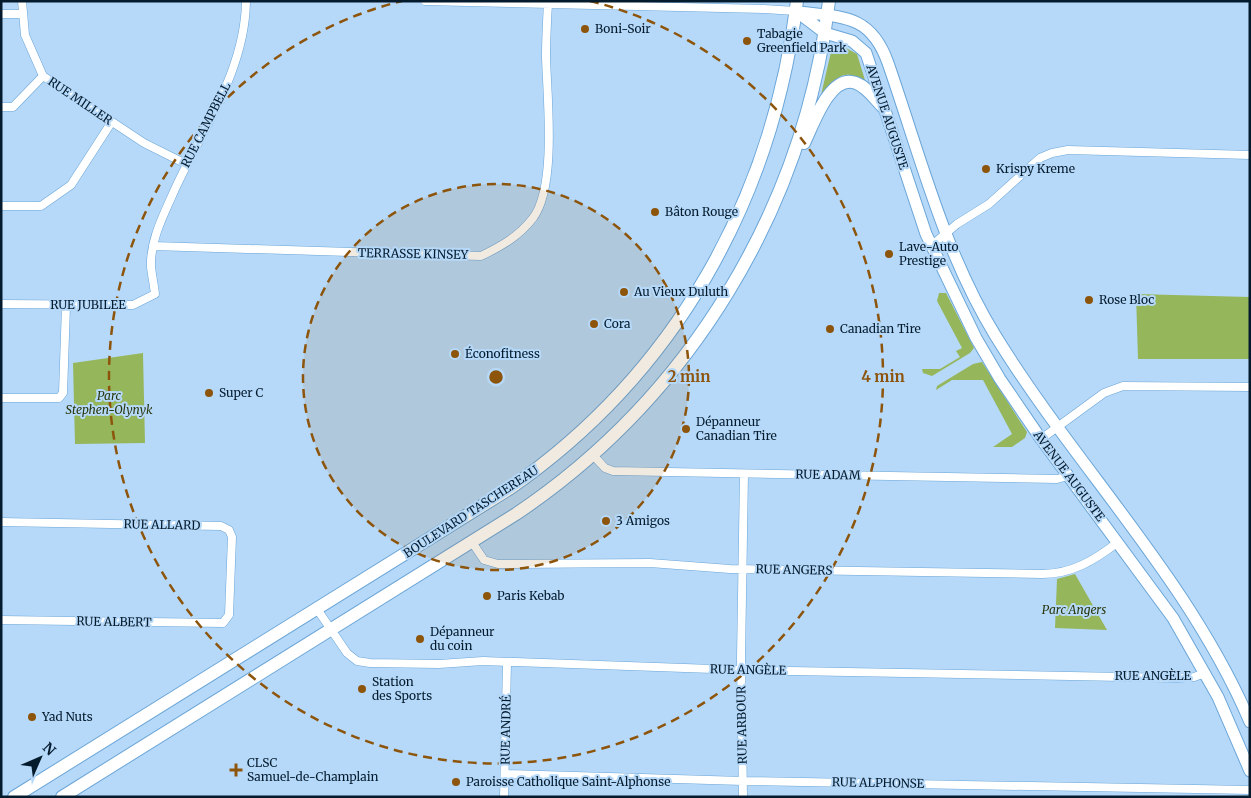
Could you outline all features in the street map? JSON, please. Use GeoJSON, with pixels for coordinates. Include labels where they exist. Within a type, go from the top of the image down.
{"type":"FeatureCollection","features":[{"type":"Feature","properties":{"kind":"main road","name":"BOULEVARD TASCHEREAU"},"geometry":{"type":"LineString","coordinates":[[62,797],[472,542],[542,496],[593,455],[646,402],[689,350],[733,285],[775,204],[805,121],[825,33],[829,1]]}},
{"type":"Feature","properties":{"kind":"main road","name":"BOULEVARD TASCHEREAU"},"geometry":{"type":"LineString","coordinates":[[14,797],[524,478],[595,420],[653,358],[693,300],[738,213],[769,129],[788,55],[796,6]]}},
{"type":"Feature","properties":{"kind":"main road","name":"AVENUE AUGUSTE"},"geometry":{"type":"LineString","coordinates":[[796,6],[862,25],[872,32],[881,44],[946,233],[978,306],[1028,387],[1056,428],[1190,609],[1228,674],[1250,722]]}},
{"type":"Feature","properties":{"kind":"main road","name":"AVENUE AUGUSTE"},"geometry":{"type":"LineString","coordinates":[[796,6],[825,33],[852,41],[864,50],[931,246],[984,352],[1041,439],[1167,609],[1205,673],[1228,718],[1250,772]]}},
{"type":"Feature","properties":{"kind":"main road"},"geometry":{"type":"LineString","coordinates":[[775,204],[828,96],[834,88],[845,82],[857,83],[883,107]]}},
{"type":"Feature","properties":{"kind":"street","name":"RUE MILLER"},"geometry":{"type":"LineString","coordinates":[[22,1],[25,35],[43,76],[144,143],[186,164]]}},
{"type":"Feature","properties":{"kind":"street","name":"RUE CAMPBELL"},"geometry":{"type":"LineString","coordinates":[[153,246],[159,225],[186,164],[221,99],[240,51],[246,1]]}},
{"type":"Feature","properties":{"kind":"street"},"geometry":{"type":"LineString","coordinates":[[425,1],[796,6]]}},
{"type":"Feature","properties":{"kind":"street","name":"TERRASSE KINSEY"},"geometry":{"type":"LineString","coordinates":[[153,246],[482,256],[509,242],[534,217],[545,191],[549,107],[546,56],[548,3]]}},
{"type":"Feature","properties":{"kind":"street"},"geometry":{"type":"LineString","coordinates":[[1,14],[22,14]]}},
{"type":"Feature","properties":{"kind":"street"},"geometry":{"type":"LineString","coordinates":[[1,107],[13,107],[43,76]]}},
{"type":"Feature","properties":{"kind":"street"},"geometry":{"type":"LineString","coordinates":[[1,206],[41,206],[71,185],[112,123]]}},
{"type":"Feature","properties":{"kind":"street"},"geometry":{"type":"LineString","coordinates":[[931,246],[946,233],[989,204],[1037,161],[1052,152],[1068,150],[1250,155]]}},
{"type":"Feature","properties":{"kind":"street","name":"RUE JUBILEE"},"geometry":{"type":"LineString","coordinates":[[1,304],[66,306],[133,305],[155,294],[151,266],[153,246]]}},
{"type":"Feature","properties":{"kind":"street"},"geometry":{"type":"LineString","coordinates":[[1,398],[59,398],[63,393],[66,306]]}},
{"type":"Feature","properties":{"kind":"street"},"geometry":{"type":"LineString","coordinates":[[1041,439],[1104,394],[1123,386],[1250,387]]}},
{"type":"Feature","properties":{"kind":"street","name":"RUE ADAM"},"geometry":{"type":"LineString","coordinates":[[593,455],[605,468],[611,471],[1057,479],[1068,476]]}},
{"type":"Feature","properties":{"kind":"street","name":"RUE ARBOUR"},"geometry":{"type":"LineString","coordinates":[[743,797],[741,670],[744,474]]}},
{"type":"Feature","properties":{"kind":"street","name":"RUE ALLARD"},"geometry":{"type":"LineString","coordinates":[[1,522],[225,527],[230,531],[232,537],[229,615],[226,621]]}},
{"type":"Feature","properties":{"kind":"street","name":"RUE ANGERS"},"geometry":{"type":"LineString","coordinates":[[472,542],[484,560],[495,564],[644,563],[742,569],[1050,574],[1068,571],[1085,564],[1118,542]]}},
{"type":"Feature","properties":{"kind":"street","name":"RUE ANGÈLE"},"geometry":{"type":"LineString","coordinates":[[316,609],[347,653],[361,662],[409,664],[482,661],[741,670],[1177,678],[1194,678],[1205,673]]}},
{"type":"Feature","properties":{"kind":"street","name":"RUE ALBERT"},"geometry":{"type":"LineString","coordinates":[[1,620],[217,624],[226,621]]}},
{"type":"Feature","properties":{"kind":"street","name":"RUE ANDRÉ"},"geometry":{"type":"LineString","coordinates":[[504,797],[507,663]]}},
{"type":"Feature","properties":{"kind":"street","name":"RUE ALPHONSE"},"geometry":{"type":"LineString","coordinates":[[506,774],[743,781],[1250,790]]}},
{"type":"Feature","properties":{"kind":"green space"},"geometry":{"type":"Polygon","coordinates":[[[842,46],[857,54],[865,80],[863,81],[855,76],[842,76],[821,95],[831,52],[842,46]]]}},
{"type":"Feature","properties":{"kind":"green space"},"geometry":{"type":"Polygon","coordinates":[[[939,293],[946,293],[974,348],[970,353],[932,376],[923,373],[922,369],[940,369],[960,357],[956,351],[962,348],[937,301],[939,293]]]}},
{"type":"Feature","properties":{"kind":"green space"},"geometry":{"type":"Polygon","coordinates":[[[1136,294],[1250,297],[1250,359],[1138,359],[1136,294]]]}},
{"type":"Feature","properties":{"kind":"green space","name":"Parc Stephen-Olynyk"},"geometry":{"type":"Polygon","coordinates":[[[143,353],[145,443],[75,444],[73,363],[143,353]]]}},
{"type":"Feature","properties":{"kind":"green space"},"geometry":{"type":"Polygon","coordinates":[[[982,362],[1027,432],[1025,438],[1012,447],[993,447],[1012,434],[983,380],[952,380],[936,390],[937,386],[973,364],[982,362]]]}},
{"type":"Feature","properties":{"kind":"green space","name":"Parc Angers"},"geometry":{"type":"Polygon","coordinates":[[[1075,574],[1107,630],[1055,628],[1057,579],[1075,574]]]}},
{"type":"Feature","properties":{"kind":"place","name":"Boni-Soir"},"geometry":{"type":"Point","coordinates":[585,29]}},
{"type":"Feature","properties":{"kind":"place","name":"Tabagie Greenfield Park"},"geometry":{"type":"Point","coordinates":[747,41]}},
{"type":"Feature","properties":{"kind":"place","name":"Krispy Kreme"},"geometry":{"type":"Point","coordinates":[986,169]}},
{"type":"Feature","properties":{"kind":"place","name":"Bâton Rouge"},"geometry":{"type":"Point","coordinates":[655,212]}},
{"type":"Feature","properties":{"kind":"place","name":"Lave-Auto Prestige"},"geometry":{"type":"Point","coordinates":[889,254]}},
{"type":"Feature","properties":{"kind":"place","name":"Au Vieux Duluth"},"geometry":{"type":"Point","coordinates":[624,292]}},
{"type":"Feature","properties":{"kind":"place","name":"Rose Bloc"},"geometry":{"type":"Point","coordinates":[1089,300]}},
{"type":"Feature","properties":{"kind":"place","name":"Cora"},"geometry":{"type":"Point","coordinates":[594,324]}},
{"type":"Feature","properties":{"kind":"place","name":"Canadian Tire"},"geometry":{"type":"Point","coordinates":[830,329]}},
{"type":"Feature","properties":{"kind":"place","name":"Éconofitness"},"geometry":{"type":"Point","coordinates":[455,354]}},
{"type":"Feature","properties":{"kind":"place","name":"Super C"},"geometry":{"type":"Point","coordinates":[209,393]}},
{"type":"Feature","properties":{"kind":"place","name":"Dépanneur Canadian Tire"},"geometry":{"type":"Point","coordinates":[686,429]}},
{"type":"Feature","properties":{"kind":"place","name":"3 Amigos"},"geometry":{"type":"Point","coordinates":[606,521]}},
{"type":"Feature","properties":{"kind":"place","name":"Paris Kebab"},"geometry":{"type":"Point","coordinates":[487,596]}},
{"type":"Feature","properties":{"kind":"place","name":"Dépanneur du coin"},"geometry":{"type":"Point","coordinates":[420,639]}},
{"type":"Feature","properties":{"kind":"place","name":"Station des Sports"},"geometry":{"type":"Point","coordinates":[362,689]}},
{"type":"Feature","properties":{"kind":"place","name":"Yad Nuts"},"geometry":{"type":"Point","coordinates":[32,717]}},
{"type":"Feature","properties":{"kind":"place","name":"CLSC Samuel-de-Champlain"},"geometry":{"type":"Point","coordinates":[236,770]}},
{"type":"Feature","properties":{"kind":"place","name":"Paroisse Catholique Saint-Alphonse"},"geometry":{"type":"Point","coordinates":[456,782]}}]}
